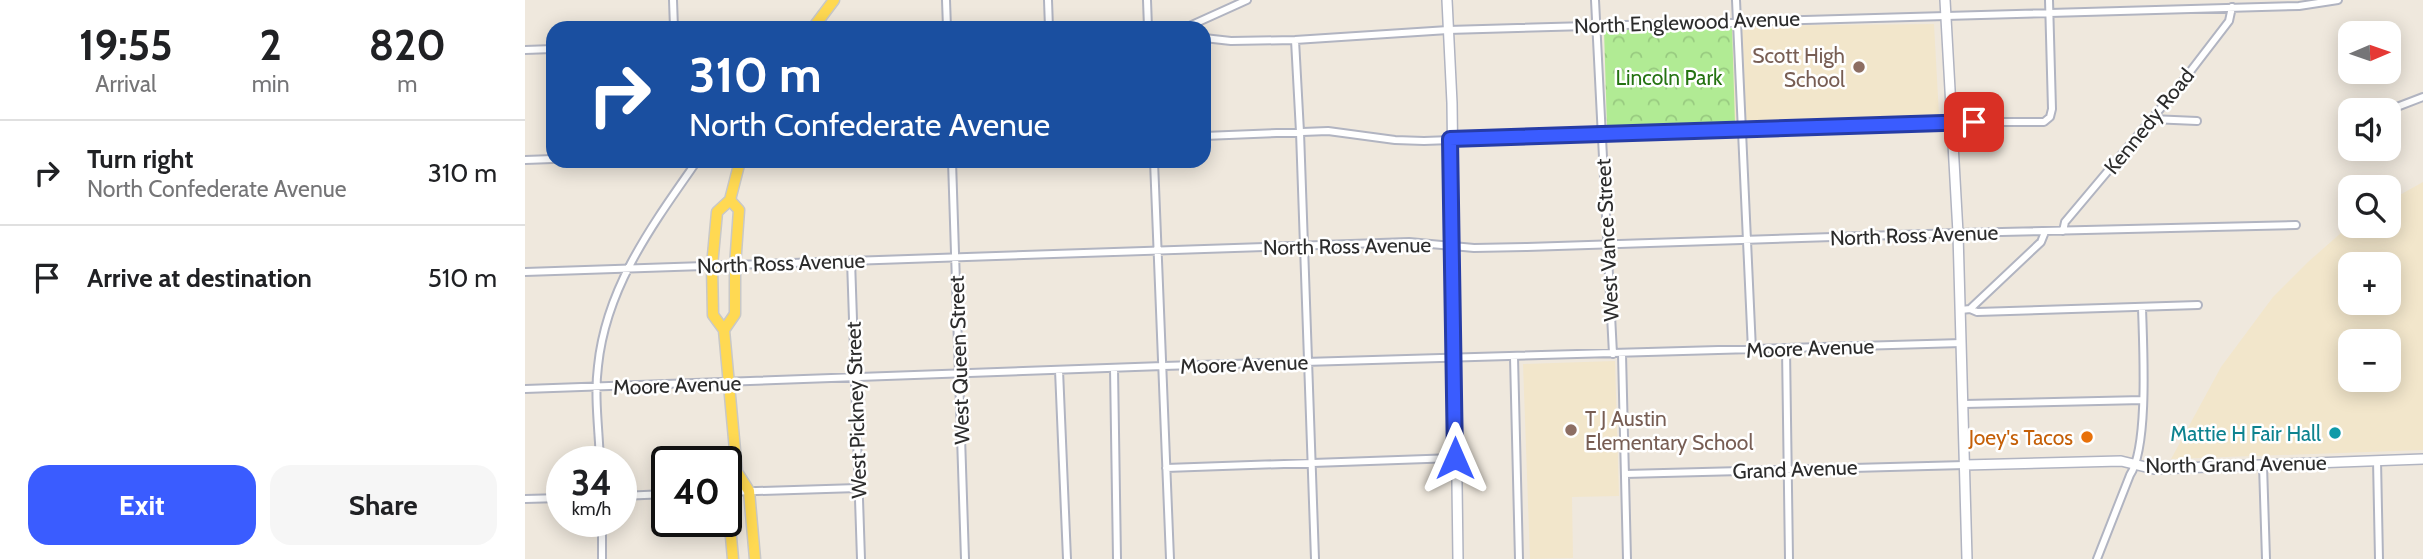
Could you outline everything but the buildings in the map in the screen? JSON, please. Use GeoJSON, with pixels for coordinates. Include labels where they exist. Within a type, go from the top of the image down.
{"type":"FeatureCollection","features":[{"type":"Feature","properties":{"kind":"main road"},"geometry":{"type":"LineString","coordinates":[[818,21],[834,0]]}},
{"type":"Feature","properties":{"kind":"main road"},"geometry":{"type":"LineString","coordinates":[[734,446],[724,330],[713,315],[712,266],[717,212],[730,200],[738,168]]}},
{"type":"Feature","properties":{"kind":"main road"},"geometry":{"type":"LineString","coordinates":[[724,330],[735,314],[739,210],[730,200]]}},
{"type":"Feature","properties":{"kind":"main road"},"geometry":{"type":"LineString","coordinates":[[742,480],[749,491],[755,559]]}},
{"type":"Feature","properties":{"kind":"main road"},"geometry":{"type":"LineString","coordinates":[[731,537],[733,559]]}},
{"type":"Feature","properties":{"kind":"street"},"geometry":{"type":"LineString","coordinates":[[673,0],[674,21]]}},
{"type":"Feature","properties":{"kind":"street"},"geometry":{"type":"LineString","coordinates":[[946,0],[947,21]]}},
{"type":"Feature","properties":{"kind":"street"},"geometry":{"type":"LineString","coordinates":[[1048,0],[1049,21]]}},
{"type":"Feature","properties":{"kind":"street"},"geometry":{"type":"LineString","coordinates":[[1147,0],[1148,21]]}},
{"type":"Feature","properties":{"kind":"street"},"geometry":{"type":"LineString","coordinates":[[1200,21],[1247,0]]}},
{"type":"Feature","properties":{"kind":"street"},"geometry":{"type":"LineString","coordinates":[[1447,0],[1452,103],[1450,139],[1458,559]]}},
{"type":"Feature","properties":{"kind":"street","name":"West Vance Street"},"geometry":{"type":"LineString","coordinates":[[1595,0],[1613,354]]}},
{"type":"Feature","properties":{"kind":"street"},"geometry":{"type":"LineString","coordinates":[[1736,0],[1752,350]]}},
{"type":"Feature","properties":{"kind":"street"},"geometry":{"type":"LineString","coordinates":[[1945,0],[1958,233],[1966,309],[1962,343],[1967,559]]}},
{"type":"Feature","properties":{"kind":"street"},"geometry":{"type":"LineString","coordinates":[[1211,136],[1328,131],[1395,140],[1450,139],[2048,120],[2052,109],[2049,0]]}},
{"type":"Feature","properties":{"kind":"street"},"geometry":{"type":"LineString","coordinates":[[2160,0],[2160,10]]}},
{"type":"Feature","properties":{"kind":"street","name":"North Englewood Avenue"},"geometry":{"type":"LineString","coordinates":[[1211,39],[1295,40],[1448,30],[1737,20],[2049,14],[2232,7],[2268,3],[2299,6],[2337,0]]}},
{"type":"Feature","properties":{"kind":"street","name":"Kennedy Road"},"geometry":{"type":"LineString","coordinates":[[2063,231],[2066,222],[2176,90],[2228,21],[2232,7]]}},
{"type":"Feature","properties":{"kind":"street"},"geometry":{"type":"LineString","coordinates":[[1295,40],[1315,559]]}},
{"type":"Feature","properties":{"kind":"street"},"geometry":{"type":"LineString","coordinates":[[525,50],[546,49]]}},
{"type":"Feature","properties":{"kind":"street"},"geometry":{"type":"LineString","coordinates":[[2401,105],[2423,97]]}},
{"type":"Feature","properties":{"kind":"street"},"geometry":{"type":"LineString","coordinates":[[2151,119],[2197,121]]}},
{"type":"Feature","properties":{"kind":"street"},"geometry":{"type":"LineString","coordinates":[[525,160],[546,159]]}},
{"type":"Feature","properties":{"kind":"street"},"geometry":{"type":"LineString","coordinates":[[599,446],[597,367],[604,330],[627,268],[692,168]]}},
{"type":"Feature","properties":{"kind":"street","name":"West Queen Street"},"geometry":{"type":"LineString","coordinates":[[952,168],[965,559]]}},
{"type":"Feature","properties":{"kind":"street"},"geometry":{"type":"LineString","coordinates":[[1154,168],[1170,559]]}},
{"type":"Feature","properties":{"kind":"street","name":"North Ross Avenue"},"geometry":{"type":"LineString","coordinates":[[525,272],[1409,242],[1474,248],[2296,225]]}},
{"type":"Feature","properties":{"kind":"street"},"geometry":{"type":"LineString","coordinates":[[1966,309],[2041,242],[2045,232]]}},
{"type":"Feature","properties":{"kind":"street","name":"West Pickney Street"},"geometry":{"type":"LineString","coordinates":[[851,260],[861,559]]}},
{"type":"Feature","properties":{"kind":"street"},"geometry":{"type":"LineString","coordinates":[[1966,309],[1977,312],[2198,305]]}},
{"type":"Feature","properties":{"kind":"street"},"geometry":{"type":"LineString","coordinates":[[2098,559],[2136,465],[2143,400],[2142,307]]}},
{"type":"Feature","properties":{"kind":"street","name":"Moore Avenue"},"geometry":{"type":"LineString","coordinates":[[525,389],[1163,366],[1962,343]]}},
{"type":"Feature","properties":{"kind":"street"},"geometry":{"type":"LineString","coordinates":[[1786,349],[1789,559]]}},
{"type":"Feature","properties":{"kind":"street"},"geometry":{"type":"LineString","coordinates":[[1622,354],[1626,559]]}},
{"type":"Feature","properties":{"kind":"street"},"geometry":{"type":"LineString","coordinates":[[1514,357],[1519,559]]}},
{"type":"Feature","properties":{"kind":"street"},"geometry":{"type":"LineString","coordinates":[[1114,368],[1117,559]]}},
{"type":"Feature","properties":{"kind":"street"},"geometry":{"type":"LineString","coordinates":[[1059,370],[1067,559]]}},
{"type":"Feature","properties":{"kind":"street"},"geometry":{"type":"LineString","coordinates":[[1964,404],[2143,400]]}},
{"type":"Feature","properties":{"kind":"street"},"geometry":{"type":"LineString","coordinates":[[1166,468],[1455,458]]}},
{"type":"Feature","properties":{"kind":"street","name":"North Grand Avenue"},"geometry":{"type":"LineString","coordinates":[[1965,465],[2121,461],[2154,469],[2423,459]]}},
{"type":"Feature","properties":{"kind":"street"},"geometry":{"type":"LineString","coordinates":[[2377,460],[2379,559]]}},
{"type":"Feature","properties":{"kind":"street","name":"Grand Avenue"},"geometry":{"type":"LineString","coordinates":[[1625,474],[1965,465]]}},
{"type":"Feature","properties":{"kind":"street"},"geometry":{"type":"LineString","coordinates":[[2263,465],[2266,559]]}},
{"type":"Feature","properties":{"kind":"street"},"geometry":{"type":"LineString","coordinates":[[742,491],[858,488]]}},
{"type":"Feature","properties":{"kind":"street"},"geometry":{"type":"LineString","coordinates":[[525,499],[546,498]]}},
{"type":"Feature","properties":{"kind":"street"},"geometry":{"type":"LineString","coordinates":[[602,559],[603,537]]}},
{"type":"Feature","properties":{"kind":"shaded area"},"geometry":{"type":"Polygon","coordinates":[[[1934,24],[1939,115],[1735,124],[1732,26],[1934,24]]]}},
{"type":"Feature","properties":{"kind":"shaded area"},"geometry":{"type":"Polygon","coordinates":[[[2423,182],[2423,450],[2171,459],[2221,367],[2273,297],[2338,236],[2338,238],[2401,238],[2401,194],[2423,182]]]}},
{"type":"Feature","properties":{"kind":"shaded area","name":"T J Austin Elementary School"},"geometry":{"type":"Polygon","coordinates":[[[1615,361],[1619,496],[1572,497],[1573,558],[1530,559],[1523,364],[1615,361]]]}},
{"type":"Feature","properties":{"kind":"green space","name":"Lincoln Park"},"geometry":{"type":"Polygon","coordinates":[[[1732,26],[1735,124],[1607,128],[1604,30],[1732,26]]]}},
{"type":"Feature","properties":{"kind":"place","name":"Scott High School"},"geometry":{"type":"Point","coordinates":[1859,67]}},
{"type":"Feature","properties":{"kind":"place","name":"T J Austin Elementary School"},"geometry":{"type":"Point","coordinates":[1571,430]}},
{"type":"Feature","properties":{"kind":"place","name":"Mattie H Fair Hall"},"geometry":{"type":"Point","coordinates":[2335,433]}},
{"type":"Feature","properties":{"kind":"place","name":"Joey's Tacos"},"geometry":{"type":"Point","coordinates":[2087,437]}},
{"type":"Feature","properties":{"kind":"route"},"geometry":{"type":"LineString","coordinates":[[1455,458],[1450,139],[1974,122]]}}]}
